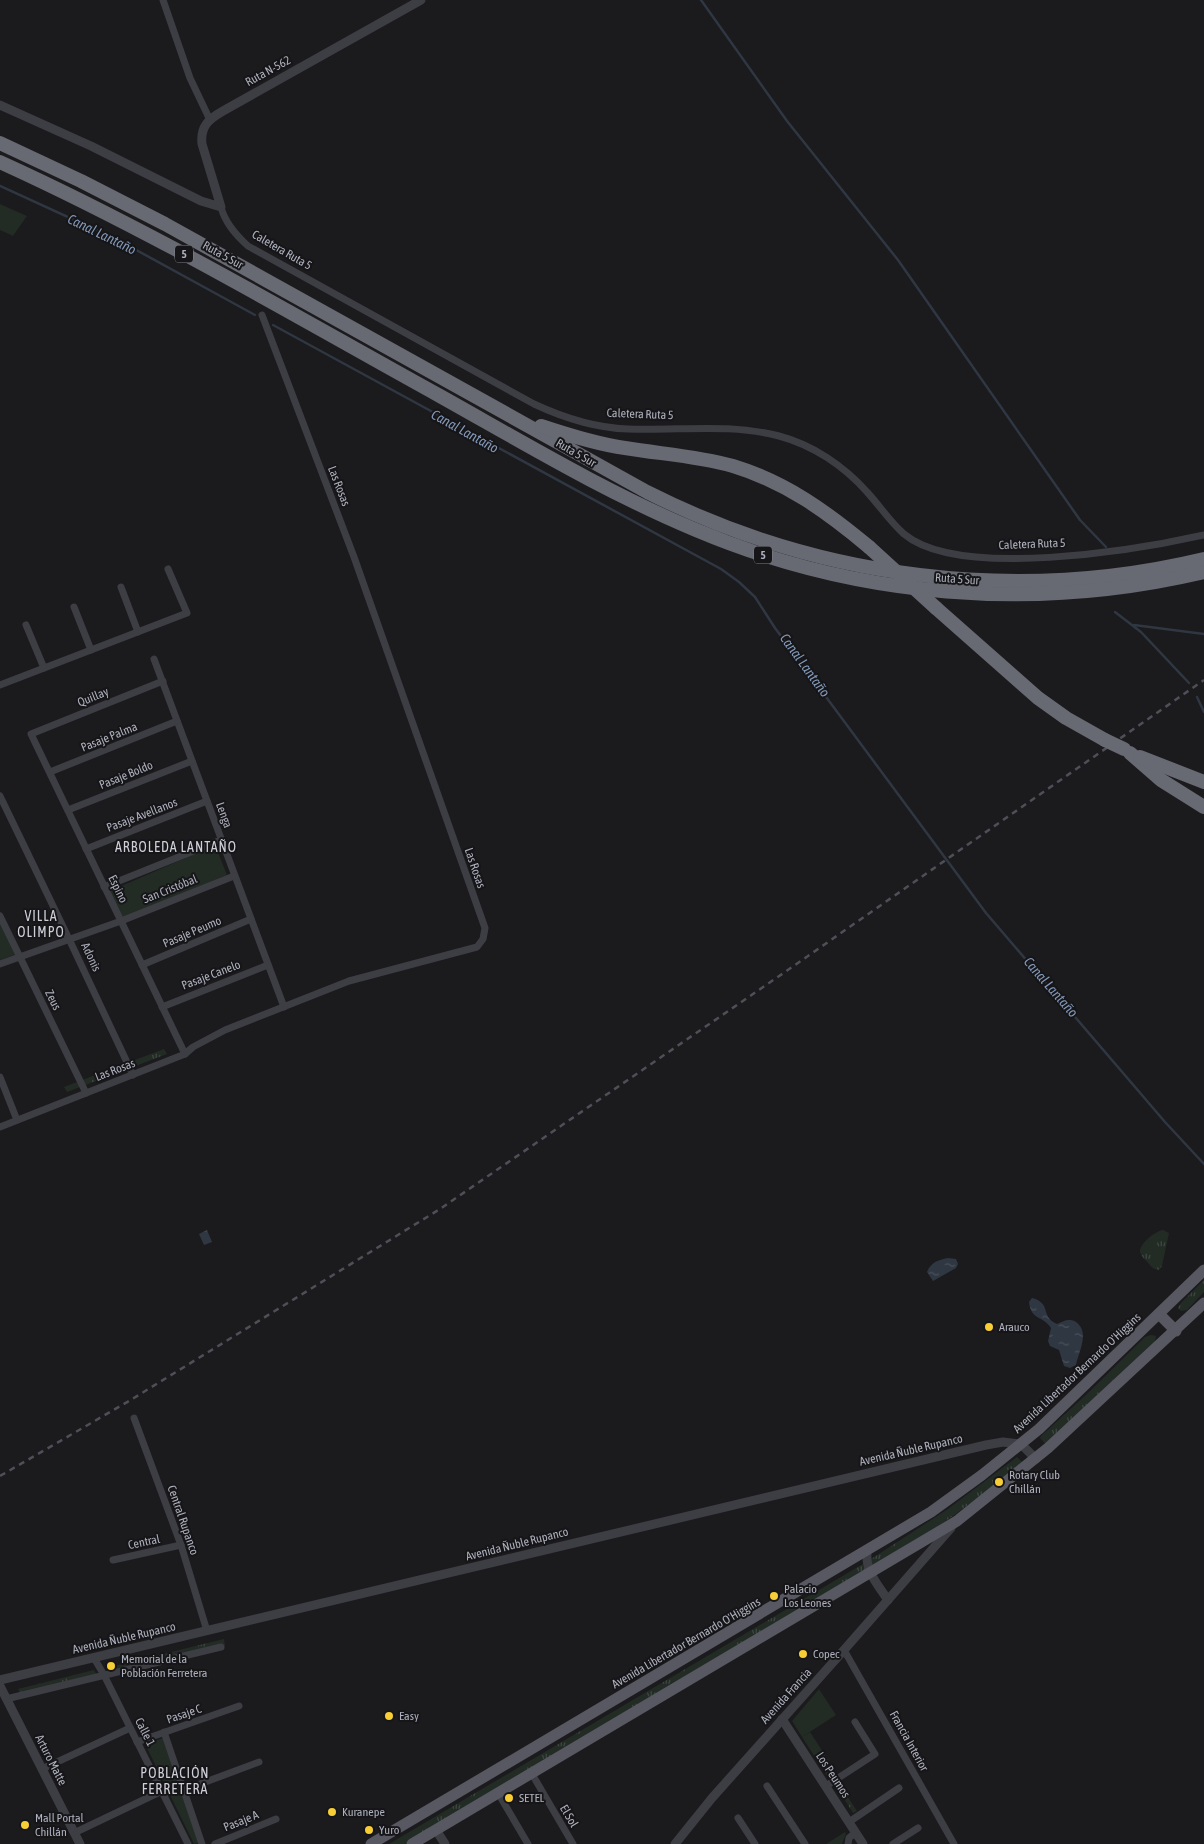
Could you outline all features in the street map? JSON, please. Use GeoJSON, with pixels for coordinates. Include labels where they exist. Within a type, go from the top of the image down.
{"type":"FeatureCollection","features":[{"type":"Feature","properties":{"kind":"highway","name":"Ruta 5 Sur"},"geometry":{"type":"LineString","coordinates":[[0,143],[166,224],[630,483],[703,519],[761,540],[815,556],[861,566],[930,577],[1017,582],[1099,578],[1160,569],[1204,559]]}},
{"type":"Feature","properties":{"kind":"highway","name":"Ruta 5 Sur"},"geometry":{"type":"LineString","coordinates":[[0,162],[78,198],[165,243],[591,479],[689,527],[759,554],[816,571],[869,582],[923,590],[978,594],[1099,591],[1155,583],[1204,572]]}},
{"type":"Feature","properties":{"kind":"highway"},"geometry":{"type":"LineString","coordinates":[[506,413],[554,430],[600,443],[698,458],[751,472],[785,487],[812,502],[837,520],[1038,698],[1066,718],[1127,751],[1164,768],[1204,782]]}},
{"type":"Feature","properties":{"kind":"highway"},"geometry":{"type":"LineString","coordinates":[[1127,751],[1161,780],[1204,807]]}},
{"type":"Feature","properties":{"kind":"main road","name":"Avenida Libertador Bernardo O'Higgins"},"geometry":{"type":"LineString","coordinates":[[371,1844],[867,1552],[931,1512],[1021,1444],[1063,1408],[1204,1270]]}},
{"type":"Feature","properties":{"kind":"main road"},"geometry":{"type":"LineString","coordinates":[[412,1844],[958,1521],[1036,1459],[1204,1303]]}},
{"type":"Feature","properties":{"kind":"main road"},"geometry":{"type":"LineString","coordinates":[[1160,1314],[1176,1331]]}},
{"type":"Feature","properties":{"kind":"main road"},"geometry":{"type":"LineString","coordinates":[[658,1675],[665,1684],[666,1694]]}},
{"type":"Feature","properties":{"kind":"street"},"geometry":{"type":"LineString","coordinates":[[163,0],[190,78],[210,120],[202,130],[202,144],[221,207]]}},
{"type":"Feature","properties":{"kind":"street","name":"Ruta N-562"},"geometry":{"type":"LineString","coordinates":[[210,120],[223,110],[421,0]]}},
{"type":"Feature","properties":{"kind":"street"},"geometry":{"type":"LineString","coordinates":[[0,105],[91,146],[201,201],[221,207]]}},
{"type":"Feature","properties":{"kind":"street","name":"Caletera Ruta 5"},"geometry":{"type":"LineString","coordinates":[[221,207],[231,228],[248,246],[534,404],[569,418],[610,427],[642,429],[730,428],[766,433],[793,441],[818,453],[844,470],[866,491],[904,534],[919,544],[935,551],[981,557],[1053,556],[1124,549],[1204,535]]}},
{"type":"Feature","properties":{"kind":"street","name":"Las Rosas"},"geometry":{"type":"LineString","coordinates":[[0,1127],[185,1054],[208,1038],[350,980],[478,947],[484,939],[484,928],[354,557],[262,315]]}},
{"type":"Feature","properties":{"kind":"street"},"geometry":{"type":"LineString","coordinates":[[0,685],[186,613],[168,569]]}},
{"type":"Feature","properties":{"kind":"street"},"geometry":{"type":"LineString","coordinates":[[121,588],[138,632]]}},
{"type":"Feature","properties":{"kind":"street"},"geometry":{"type":"LineString","coordinates":[[74,607],[91,650]]}},
{"type":"Feature","properties":{"kind":"street"},"geometry":{"type":"LineString","coordinates":[[26,625],[44,668]]}},
{"type":"Feature","properties":{"kind":"street","name":"Lenga"},"geometry":{"type":"LineString","coordinates":[[154,659],[284,1007]]}},
{"type":"Feature","properties":{"kind":"street","name":"Quillay"},"geometry":{"type":"LineString","coordinates":[[31,734],[162,681]]}},
{"type":"Feature","properties":{"kind":"street","name":"Pasaje Palma"},"geometry":{"type":"LineString","coordinates":[[50,772],[178,722]]}},
{"type":"Feature","properties":{"kind":"street","name":"Espino"},"geometry":{"type":"LineString","coordinates":[[31,734],[185,1054]]}},
{"type":"Feature","properties":{"kind":"street","name":"Pasaje Boldo"},"geometry":{"type":"LineString","coordinates":[[68,810],[192,761]]}},
{"type":"Feature","properties":{"kind":"street","name":"Adonis"},"geometry":{"type":"LineString","coordinates":[[0,796],[70,939],[133,1075]]}},
{"type":"Feature","properties":{"kind":"street","name":"Pasaje Avellanos"},"geometry":{"type":"LineString","coordinates":[[86,849],[207,801]]}},
{"type":"Feature","properties":{"kind":"street"},"geometry":{"type":"LineString","coordinates":[[104,887],[221,840]]}},
{"type":"Feature","properties":{"kind":"street","name":"San Cristóbal"},"geometry":{"type":"LineString","coordinates":[[0,964],[121,921],[234,876]]}},
{"type":"Feature","properties":{"kind":"street","name":"Zeus"},"geometry":{"type":"LineString","coordinates":[[0,916],[86,1093]]}},
{"type":"Feature","properties":{"kind":"street","name":"Pasaje Peumo"},"geometry":{"type":"LineString","coordinates":[[142,965],[251,919]]}},
{"type":"Feature","properties":{"kind":"street","name":"Pasaje Canelo"},"geometry":{"type":"LineString","coordinates":[[162,1006],[268,965]]}},
{"type":"Feature","properties":{"kind":"street"},"geometry":{"type":"LineString","coordinates":[[0,1077],[17,1120]]}},
{"type":"Feature","properties":{"kind":"street","name":"Central Rupanco"},"geometry":{"type":"LineString","coordinates":[[134,1418],[181,1546],[207,1631]]}},
{"type":"Feature","properties":{"kind":"street","name":"Avenida Ñuble Rupanco"},"geometry":{"type":"LineString","coordinates":[[0,1680],[986,1445],[1011,1442],[1021,1444]]}},
{"type":"Feature","properties":{"kind":"street"},"geometry":{"type":"LineString","coordinates":[[1021,1444],[1036,1459]]}},
{"type":"Feature","properties":{"kind":"street","name":"Avenida Francia"},"geometry":{"type":"LineString","coordinates":[[674,1844],[712,1798],[958,1521]]}},
{"type":"Feature","properties":{"kind":"street","name":"Central"},"geometry":{"type":"LineString","coordinates":[[113,1560],[181,1546]]}},
{"type":"Feature","properties":{"kind":"street"},"geometry":{"type":"LineString","coordinates":[[867,1552],[867,1562],[871,1574],[888,1600]]}},
{"type":"Feature","properties":{"kind":"street"},"geometry":{"type":"LineString","coordinates":[[6,1698],[221,1647]]}},
{"type":"Feature","properties":{"kind":"street","name":"Francia Interior"},"geometry":{"type":"LineString","coordinates":[[844,1650],[954,1844]]}},
{"type":"Feature","properties":{"kind":"street","name":"Calle 1"},"geometry":{"type":"LineString","coordinates":[[94,1658],[188,1844]]}},
{"type":"Feature","properties":{"kind":"street","name":"Arturo Matte"},"geometry":{"type":"LineString","coordinates":[[0,1686],[80,1844]]}},
{"type":"Feature","properties":{"kind":"street","name":"Pasaje C"},"geometry":{"type":"LineString","coordinates":[[137,1742],[239,1706]]}},
{"type":"Feature","properties":{"kind":"street","name":"Los Peumos"},"geometry":{"type":"LineString","coordinates":[[782,1719],[864,1844]]}},
{"type":"Feature","properties":{"kind":"street"},"geometry":{"type":"LineString","coordinates":[[826,1786],[875,1754],[854,1722]]}},
{"type":"Feature","properties":{"kind":"street"},"geometry":{"type":"LineString","coordinates":[[42,1769],[130,1728]]}},
{"type":"Feature","properties":{"kind":"street","name":"Calle 1"},"geometry":{"type":"LineString","coordinates":[[164,1732],[202,1844]]}},
{"type":"Feature","properties":{"kind":"street"},"geometry":{"type":"LineString","coordinates":[[184,1790],[259,1762]]}},
{"type":"Feature","properties":{"kind":"street","name":"El Sol"},"geometry":{"type":"LineString","coordinates":[[532,1774],[573,1844]]}},
{"type":"Feature","properties":{"kind":"street"},"geometry":{"type":"LineString","coordinates":[[767,1786],[805,1844]]}},
{"type":"Feature","properties":{"kind":"street"},"geometry":{"type":"LineString","coordinates":[[849,1822],[899,1788]]}},
{"type":"Feature","properties":{"kind":"street"},"geometry":{"type":"LineString","coordinates":[[74,1833],[162,1791]]}},
{"type":"Feature","properties":{"kind":"street"},"geometry":{"type":"LineString","coordinates":[[498,1793],[528,1844]]}},
{"type":"Feature","properties":{"kind":"street"},"geometry":{"type":"LineString","coordinates":[[738,1818],[754,1844]]}},
{"type":"Feature","properties":{"kind":"street","name":"Pasaje A"},"geometry":{"type":"LineString","coordinates":[[215,1844],[276,1819]]}},
{"type":"Feature","properties":{"kind":"street"},"geometry":{"type":"LineString","coordinates":[[893,1844],[918,1828]]}},
{"type":"Feature","properties":{"kind":"street"},"geometry":{"type":"LineString","coordinates":[[436,1830],[445,1844]]}},
{"type":"Feature","properties":{"kind":"street"},"geometry":{"type":"LineString","coordinates":[[848,1844],[849,1838],[856,1832]]}},
{"type":"Feature","properties":{"kind":"green space"},"geometry":{"type":"Polygon","coordinates":[[[0,204],[27,216],[13,236],[0,230],[0,204]]]}},
{"type":"Feature","properties":{"kind":"green space"},"geometry":{"type":"Polygon","coordinates":[[[215,845],[227,875],[123,918],[110,891],[215,845]]]}},
{"type":"Feature","properties":{"kind":"green space"},"geometry":{"type":"Polygon","coordinates":[[[0,919],[17,954],[0,960],[0,919]]]}},
{"type":"Feature","properties":{"kind":"green space"},"geometry":{"type":"Polygon","coordinates":[[[164,1049],[167,1054],[67,1092],[64,1087],[164,1049]]]}},
{"type":"Feature","properties":{"kind":"green space"},"geometry":{"type":"Polygon","coordinates":[[[1163,1230],[1169,1233],[1162,1266],[1159,1270],[1151,1266],[1140,1251],[1143,1244],[1149,1238],[1163,1230]]]}},
{"type":"Feature","properties":{"kind":"green space"},"geometry":{"type":"Polygon","coordinates":[[[1204,1280],[1204,1292],[1187,1310],[1181,1311],[1178,1308],[1181,1303],[1204,1280]]]}},
{"type":"Feature","properties":{"kind":"green space"},"geometry":{"type":"Polygon","coordinates":[[[1156,1336],[1155,1341],[1051,1438],[1045,1443],[1040,1438],[1145,1337],[1156,1336]]]}},
{"type":"Feature","properties":{"kind":"green space"},"geometry":{"type":"Polygon","coordinates":[[[1017,1457],[1024,1464],[922,1537],[405,1844],[389,1844],[868,1561],[948,1509],[1017,1457]]]}},
{"type":"Feature","properties":{"kind":"green space"},"geometry":{"type":"Polygon","coordinates":[[[224,1639],[225,1646],[113,1674],[110,1667],[224,1639]]]}},
{"type":"Feature","properties":{"kind":"green space"},"geometry":{"type":"Polygon","coordinates":[[[94,1670],[98,1677],[21,1696],[18,1689],[94,1670]]]}},
{"type":"Feature","properties":{"kind":"green space"},"geometry":{"type":"Polygon","coordinates":[[[819,1689],[836,1715],[802,1737],[792,1721],[819,1689]]]}},
{"type":"Feature","properties":{"kind":"green space"},"geometry":{"type":"Polygon","coordinates":[[[810,1732],[836,1772],[828,1777],[802,1737],[810,1732]]]}},
{"type":"Feature","properties":{"kind":"green space"},"geometry":{"type":"Polygon","coordinates":[[[163,1738],[200,1843],[194,1844],[145,1744],[163,1738]]]}},
{"type":"Feature","properties":{"kind":"green space"},"geometry":{"type":"Polygon","coordinates":[[[839,1784],[857,1811],[853,1813],[836,1786],[839,1784]]]}},
{"type":"Feature","properties":{"kind":"green space"},"geometry":{"type":"Polygon","coordinates":[[[845,1832],[842,1844],[826,1844],[845,1832]]]}},
{"type":"Feature","properties":{"kind":"water"},"geometry":{"type":"Polygon","coordinates":[[[207,1230],[212,1242],[204,1245],[199,1234],[207,1230]]]}},
{"type":"Feature","properties":{"kind":"water"},"geometry":{"type":"Polygon","coordinates":[[[948,1258],[956,1259],[958,1264],[956,1268],[933,1281],[927,1272],[935,1262],[948,1258]]]}},
{"type":"Feature","properties":{"kind":"water"},"geometry":{"type":"Polygon","coordinates":[[[1032,1298],[1042,1303],[1049,1318],[1057,1324],[1072,1320],[1080,1326],[1083,1336],[1076,1365],[1070,1368],[1064,1366],[1059,1350],[1050,1346],[1048,1341],[1051,1328],[1032,1312],[1029,1302],[1032,1298]]]}},
{"type":"Feature","properties":{"kind":"waterway"},"geometry":{"type":"LineString","coordinates":[[701,0],[787,121],[898,260],[1080,520],[1106,547]]}},
{"type":"Feature","properties":{"kind":"waterway","name":"Canal Lantaño"},"geometry":{"type":"LineString","coordinates":[[0,186],[118,240],[255,315]]}},
{"type":"Feature","properties":{"kind":"waterway","name":"Canal Lantaño"},"geometry":{"type":"LineString","coordinates":[[273,325],[721,569],[739,582],[755,597],[775,628],[986,913],[1165,1122],[1204,1164]]}},
{"type":"Feature","properties":{"kind":"waterway"},"geometry":{"type":"LineString","coordinates":[[1115,612],[1141,632],[1189,683]]}},
{"type":"Feature","properties":{"kind":"waterway"},"geometry":{"type":"LineString","coordinates":[[1134,625],[1204,634]]}},
{"type":"Feature","properties":{"kind":"waterway"},"geometry":{"type":"LineString","coordinates":[[1197,697],[1204,712]]}},
{"type":"Feature","properties":{"kind":"railway"},"geometry":{"type":"LineString","coordinates":[[0,1476],[129,1401],[440,1209],[785,972],[1204,680]]}},
{"type":"Feature","properties":{"kind":"place","name":"Arauco"},"geometry":{"type":"Point","coordinates":[989,1327]}},
{"type":"Feature","properties":{"kind":"place","name":"Rotary Club Chillán"},"geometry":{"type":"Point","coordinates":[999,1482]}},
{"type":"Feature","properties":{"kind":"place","name":"Palacio Los Leones"},"geometry":{"type":"Point","coordinates":[774,1596]}},
{"type":"Feature","properties":{"kind":"place","name":"Copec"},"geometry":{"type":"Point","coordinates":[803,1654]}},
{"type":"Feature","properties":{"kind":"place","name":"Memorial de la Población Ferretera"},"geometry":{"type":"Point","coordinates":[111,1666]}},
{"type":"Feature","properties":{"kind":"place","name":"Easy"},"geometry":{"type":"Point","coordinates":[389,1716]}},
{"type":"Feature","properties":{"kind":"place","name":"SETEL"},"geometry":{"type":"Point","coordinates":[509,1798]}},
{"type":"Feature","properties":{"kind":"place","name":"Kuranepe"},"geometry":{"type":"Point","coordinates":[332,1812]}},
{"type":"Feature","properties":{"kind":"place","name":"Mall Portal Chillán"},"geometry":{"type":"Point","coordinates":[25,1825]}},
{"type":"Feature","properties":{"kind":"place","name":"Yuro"},"geometry":{"type":"Point","coordinates":[369,1830]}},
{"type":"Feature","properties":{"kind":"district","name":"ARBOLEDA LANTAÑO"},"geometry":{"type":"Point","coordinates":[176,847]}},
{"type":"Feature","properties":{"kind":"district","name":"VILLA OLIMPO"},"geometry":{"type":"Point","coordinates":[41,924]}},
{"type":"Feature","properties":{"kind":"district","name":"POBLACIÓN FERRETERA"},"geometry":{"type":"Point","coordinates":[175,1782]}}]}
